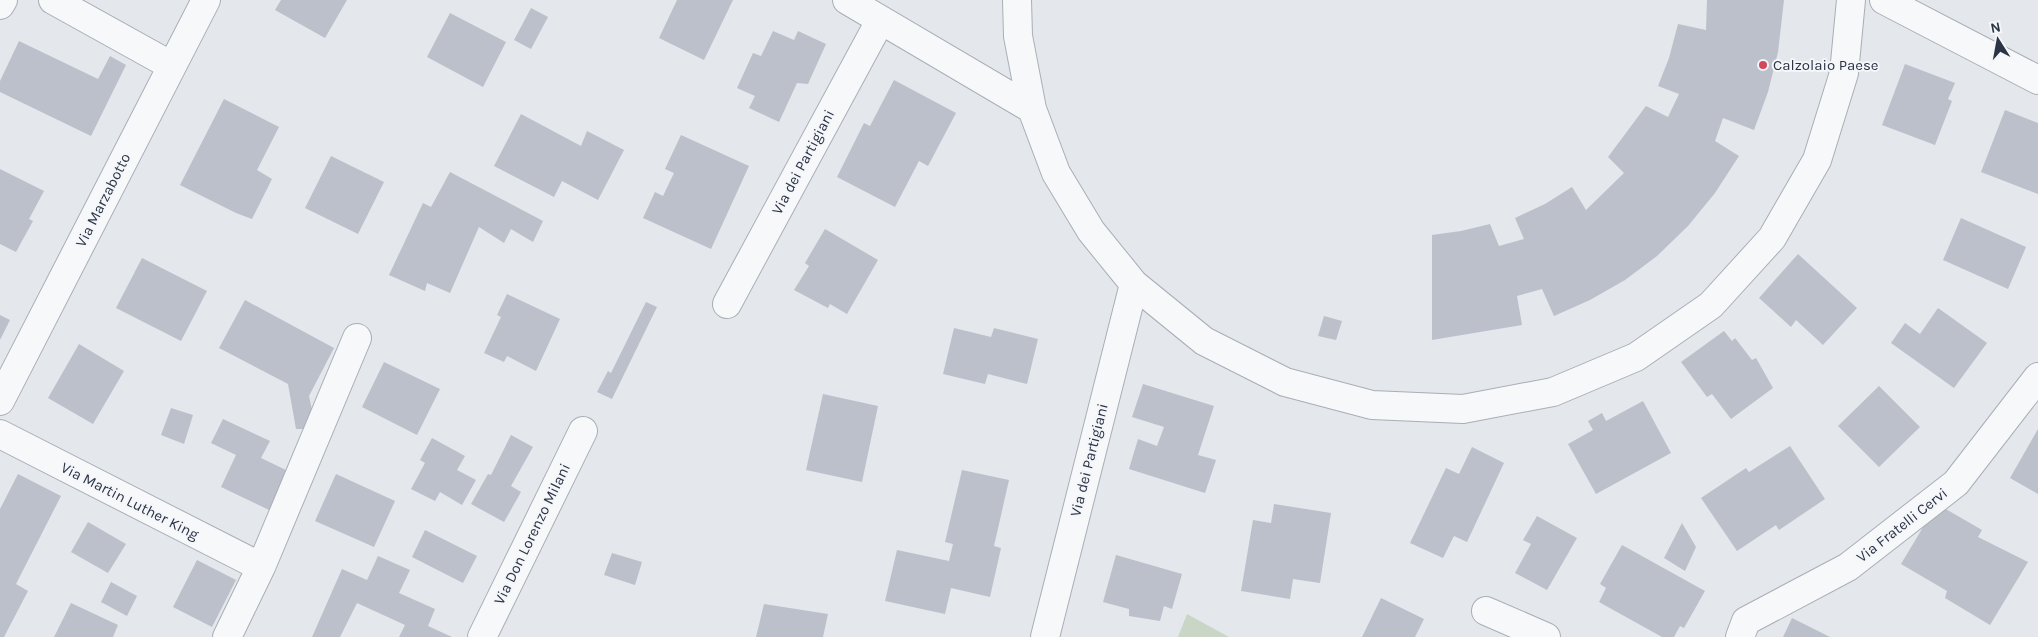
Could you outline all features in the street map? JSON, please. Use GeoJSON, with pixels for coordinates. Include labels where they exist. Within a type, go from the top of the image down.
{"type":"FeatureCollection","features":[{"type":"Feature","properties":{"kind":"street"},"geometry":{"type":"LineString","coordinates":[[0,5],[3,0]]}},
{"type":"Feature","properties":{"kind":"street"},"geometry":{"type":"LineString","coordinates":[[53,0],[172,66]]}},
{"type":"Feature","properties":{"kind":"street","name":"Via Marzabotto"},"geometry":{"type":"LineString","coordinates":[[0,401],[206,0]]}},
{"type":"Feature","properties":{"kind":"street"},"geometry":{"type":"LineString","coordinates":[[846,0],[1032,109]]}},
{"type":"Feature","properties":{"kind":"street"},"geometry":{"type":"LineString","coordinates":[[1017,0],[1018,36],[1032,109],[1056,173],[1091,231],[1134,284],[1204,341],[1285,382],[1372,405],[1463,408],[1552,392],[1636,358],[1711,305],[1772,238],[1817,160],[1844,73],[1851,0]]}},
{"type":"Feature","properties":{"kind":"street"},"geometry":{"type":"LineString","coordinates":[[1884,0],[2038,80]]}},
{"type":"Feature","properties":{"kind":"street","name":"Via dei Partigiani"},"geometry":{"type":"LineString","coordinates":[[727,304],[880,21]]}},
{"type":"Feature","properties":{"kind":"street","name":"Via dei Partigiani"},"geometry":{"type":"LineString","coordinates":[[1044,637],[1134,284]]}},
{"type":"Feature","properties":{"kind":"street"},"geometry":{"type":"LineString","coordinates":[[227,637],[261,567],[357,338]]}},
{"type":"Feature","properties":{"kind":"street","name":"Via Fratelli Cervi"},"geometry":{"type":"LineString","coordinates":[[1740,637],[1746,621],[1848,567],[1956,483],[2038,378]]}},
{"type":"Feature","properties":{"kind":"street","name":"Via Don Lorenzo Milani"},"geometry":{"type":"LineString","coordinates":[[482,637],[583,431]]}},
{"type":"Feature","properties":{"kind":"street","name":"Via Martin Luther King"},"geometry":{"type":"LineString","coordinates":[[0,434],[261,567]]}},
{"type":"Feature","properties":{"kind":"street"},"geometry":{"type":"LineString","coordinates":[[1486,611],[1546,637]]}},
{"type":"Feature","properties":{"kind":"green space"},"geometry":{"type":"Polygon","coordinates":[[[1187,614],[1229,637],[1178,637],[1187,614]]]}},
{"type":"Feature","properties":{"kind":"building"},"geometry":{"type":"Polygon","coordinates":[[[281,0],[347,0],[325,38],[275,10],[281,0]]]}},
{"type":"Feature","properties":{"kind":"building"},"geometry":{"type":"Polygon","coordinates":[[[677,0],[733,0],[704,60],[659,38],[677,0]]]}},
{"type":"Feature","properties":{"kind":"building"},"geometry":{"type":"Polygon","coordinates":[[[1707,0],[1784,0],[1778,52],[1768,92],[1754,130],[1723,118],[1715,141],[1739,156],[1715,193],[1688,226],[1657,256],[1625,280],[1590,300],[1554,316],[1542,289],[1517,296],[1522,325],[1432,340],[1432,235],[1490,224],[1499,246],[1524,239],[1515,218],[1545,204],[1572,187],[1586,210],[1624,173],[1608,157],[1646,106],[1668,117],[1679,94],[1658,86],[1669,58],[1678,24],[1706,30],[1707,0]]]}},
{"type":"Feature","properties":{"kind":"building"},"geometry":{"type":"Polygon","coordinates":[[[531,8],[548,17],[531,49],[514,40],[531,8]]]}},
{"type":"Feature","properties":{"kind":"building"},"geometry":{"type":"Polygon","coordinates":[[[450,13],[506,42],[483,87],[427,57],[450,13]]]}},
{"type":"Feature","properties":{"kind":"building"},"geometry":{"type":"Polygon","coordinates":[[[773,31],[794,40],[798,31],[826,44],[808,84],[797,83],[779,122],[749,108],[755,96],[737,88],[753,53],[761,56],[773,31]]]}},
{"type":"Feature","properties":{"kind":"building"},"geometry":{"type":"Polygon","coordinates":[[[19,41],[98,79],[110,56],[126,65],[91,136],[0,92],[0,81],[19,41]]]}},
{"type":"Feature","properties":{"kind":"building"},"geometry":{"type":"Polygon","coordinates":[[[1905,64],[1955,83],[1948,99],[1952,101],[1935,145],[1882,125],[1905,64]]]}},
{"type":"Feature","properties":{"kind":"building"},"geometry":{"type":"Polygon","coordinates":[[[894,80],[956,113],[928,166],[919,161],[895,207],[837,177],[864,123],[870,126],[894,80]]]}},
{"type":"Feature","properties":{"kind":"building"},"geometry":{"type":"Polygon","coordinates":[[[224,99],[279,127],[257,170],[272,179],[252,219],[180,185],[224,99]]]}},
{"type":"Feature","properties":{"kind":"building"},"geometry":{"type":"Polygon","coordinates":[[[2005,110],[2038,123],[2038,194],[1981,172],[2005,110]]]}},
{"type":"Feature","properties":{"kind":"building"},"geometry":{"type":"Polygon","coordinates":[[[521,114],[581,146],[587,131],[624,150],[598,200],[562,181],[554,197],[494,166],[521,114]]]}},
{"type":"Feature","properties":{"kind":"building"},"geometry":{"type":"Polygon","coordinates":[[[681,135],[749,166],[711,249],[643,218],[655,192],[663,196],[674,173],[665,169],[681,135]]]}},
{"type":"Feature","properties":{"kind":"building"},"geometry":{"type":"Polygon","coordinates":[[[331,156],[384,182],[358,234],[305,208],[331,156]]]}},
{"type":"Feature","properties":{"kind":"building"},"geometry":{"type":"Polygon","coordinates":[[[0,169],[44,191],[29,219],[33,221],[16,252],[0,244],[0,169]]]}},
{"type":"Feature","properties":{"kind":"building"},"geometry":{"type":"Polygon","coordinates":[[[450,172],[543,221],[533,242],[511,229],[504,243],[479,227],[450,293],[427,283],[425,291],[389,275],[423,203],[431,207],[450,172]]]}},
{"type":"Feature","properties":{"kind":"building"},"geometry":{"type":"Polygon","coordinates":[[[1961,218],[2026,247],[2008,289],[1943,260],[1961,218]]]}},
{"type":"Feature","properties":{"kind":"building"},"geometry":{"type":"Polygon","coordinates":[[[825,229],[878,260],[847,314],[830,304],[828,308],[794,290],[809,266],[805,263],[825,229]]]}},
{"type":"Feature","properties":{"kind":"building"},"geometry":{"type":"Polygon","coordinates":[[[1798,254],[1857,308],[1823,345],[1796,320],[1791,327],[1759,298],[1798,254]]]}},
{"type":"Feature","properties":{"kind":"building"},"geometry":{"type":"Polygon","coordinates":[[[142,258],[207,291],[181,341],[116,308],[142,258]]]}},
{"type":"Feature","properties":{"kind":"building"},"geometry":{"type":"Polygon","coordinates":[[[507,294],[560,319],[536,371],[507,356],[504,362],[484,353],[501,317],[497,315],[507,294]]]}},
{"type":"Feature","properties":{"kind":"building"},"geometry":{"type":"Polygon","coordinates":[[[245,300],[334,348],[309,396],[316,429],[296,429],[288,384],[219,348],[245,300]]]}},
{"type":"Feature","properties":{"kind":"building"},"geometry":{"type":"Polygon","coordinates":[[[646,302],[657,307],[612,399],[597,392],[608,371],[611,373],[646,302]]]}},
{"type":"Feature","properties":{"kind":"building"},"geometry":{"type":"Polygon","coordinates":[[[1938,308],[1987,343],[1954,388],[1891,343],[1905,323],[1920,334],[1938,308]]]}},
{"type":"Feature","properties":{"kind":"building"},"geometry":{"type":"Polygon","coordinates":[[[0,315],[10,320],[0,340],[0,315]]]}},
{"type":"Feature","properties":{"kind":"building"},"geometry":{"type":"Polygon","coordinates":[[[1324,316],[1342,321],[1336,340],[1318,336],[1324,316]]]}},
{"type":"Feature","properties":{"kind":"building"},"geometry":{"type":"Polygon","coordinates":[[[954,328],[991,337],[994,328],[1038,339],[1027,384],[988,374],[985,384],[943,374],[954,328]]]}},
{"type":"Feature","properties":{"kind":"building"},"geometry":{"type":"Polygon","coordinates":[[[1724,331],[1732,341],[1735,338],[1752,360],[1756,358],[1773,388],[1731,419],[1712,394],[1707,397],[1681,362],[1724,331]]]}},
{"type":"Feature","properties":{"kind":"building"},"geometry":{"type":"Polygon","coordinates":[[[79,344],[124,371],[93,424],[48,398],[79,344]]]}},
{"type":"Feature","properties":{"kind":"building"},"geometry":{"type":"Polygon","coordinates":[[[384,362],[440,389],[417,435],[362,407],[384,362]]]}},
{"type":"Feature","properties":{"kind":"building"},"geometry":{"type":"Polygon","coordinates":[[[1143,384],[1214,406],[1198,455],[1216,460],[1205,493],[1129,469],[1138,439],[1157,446],[1164,427],[1132,417],[1143,384]]]}},
{"type":"Feature","properties":{"kind":"building"},"geometry":{"type":"Polygon","coordinates":[[[1879,386],[1920,427],[1879,467],[1838,426],[1879,386]]]}},
{"type":"Feature","properties":{"kind":"building"},"geometry":{"type":"Polygon","coordinates":[[[823,394],[878,406],[862,482],[806,470],[823,394]]]}},
{"type":"Feature","properties":{"kind":"building"},"geometry":{"type":"Polygon","coordinates":[[[1643,401],[1671,453],[1596,494],[1568,444],[1593,430],[1588,421],[1602,413],[1606,421],[1643,401]]]}},
{"type":"Feature","properties":{"kind":"building"},"geometry":{"type":"Polygon","coordinates":[[[171,408],[193,415],[184,444],[161,435],[171,408]]]}},
{"type":"Feature","properties":{"kind":"building"},"geometry":{"type":"Polygon","coordinates":[[[223,419],[270,441],[261,458],[288,471],[269,510],[221,487],[236,455],[211,443],[223,419]]]}},
{"type":"Feature","properties":{"kind":"building"},"geometry":{"type":"Polygon","coordinates":[[[2038,429],[2038,494],[2010,478],[2038,429]]]}},
{"type":"Feature","properties":{"kind":"building"},"geometry":{"type":"Polygon","coordinates":[[[511,435],[533,447],[511,486],[521,492],[504,522],[471,504],[488,474],[491,475],[511,435]]]}},
{"type":"Feature","properties":{"kind":"building"},"geometry":{"type":"Polygon","coordinates":[[[432,438],[465,456],[457,470],[476,480],[462,505],[440,492],[435,501],[411,489],[425,463],[420,460],[432,438]]]}},
{"type":"Feature","properties":{"kind":"building"},"geometry":{"type":"Polygon","coordinates":[[[1790,446],[1825,499],[1779,530],[1776,525],[1737,551],[1701,498],[1746,468],[1749,472],[1790,446]]]}},
{"type":"Feature","properties":{"kind":"building"},"geometry":{"type":"Polygon","coordinates":[[[1472,447],[1504,463],[1467,542],[1454,536],[1443,558],[1410,543],[1446,468],[1459,474],[1472,447]]]}},
{"type":"Feature","properties":{"kind":"building"},"geometry":{"type":"Polygon","coordinates":[[[962,470],[1009,480],[994,546],[1001,548],[990,597],[951,588],[945,614],[885,601],[897,550],[949,561],[953,544],[945,542],[962,470]]]}},
{"type":"Feature","properties":{"kind":"building"},"geometry":{"type":"Polygon","coordinates":[[[18,474],[61,496],[16,584],[28,591],[4,637],[0,637],[0,509],[18,474]]]}},
{"type":"Feature","properties":{"kind":"building"},"geometry":{"type":"Polygon","coordinates":[[[336,474],[395,501],[374,547],[315,521],[336,474]]]}},
{"type":"Feature","properties":{"kind":"building"},"geometry":{"type":"Polygon","coordinates":[[[1274,504],[1331,513],[1320,583],[1293,579],[1290,599],[1241,591],[1253,520],[1271,523],[1274,504]]]}},
{"type":"Feature","properties":{"kind":"building"},"geometry":{"type":"Polygon","coordinates":[[[1937,504],[1982,530],[1978,537],[2028,562],[1990,625],[1945,598],[1947,591],[1901,564],[1937,504]]]}},
{"type":"Feature","properties":{"kind":"building"},"geometry":{"type":"Polygon","coordinates":[[[1537,516],[1577,538],[1547,590],[1515,573],[1531,544],[1523,540],[1537,516]]]}},
{"type":"Feature","properties":{"kind":"building"},"geometry":{"type":"Polygon","coordinates":[[[88,522],[126,544],[108,573],[71,552],[88,522]]]}},
{"type":"Feature","properties":{"kind":"building"},"geometry":{"type":"Polygon","coordinates":[[[1682,523],[1696,547],[1685,571],[1664,558],[1682,523]]]}},
{"type":"Feature","properties":{"kind":"building"},"geometry":{"type":"Polygon","coordinates":[[[425,530],[477,556],[463,583],[412,557],[425,530]]]}},
{"type":"Feature","properties":{"kind":"building"},"geometry":{"type":"Polygon","coordinates":[[[1622,545],[1705,591],[1684,628],[1680,626],[1674,637],[1662,637],[1599,602],[1606,588],[1600,584],[1622,545]]]}},
{"type":"Feature","properties":{"kind":"building"},"geometry":{"type":"Polygon","coordinates":[[[612,553],[642,562],[635,585],[604,575],[612,553]]]}},
{"type":"Feature","properties":{"kind":"building"},"geometry":{"type":"Polygon","coordinates":[[[1116,555],[1182,574],[1172,609],[1164,606],[1160,621],[1129,616],[1129,609],[1103,602],[1116,555]]]}},
{"type":"Feature","properties":{"kind":"building"},"geometry":{"type":"Polygon","coordinates":[[[378,556],[410,570],[399,593],[435,609],[428,626],[452,637],[399,637],[405,625],[357,603],[340,637],[312,637],[342,569],[367,580],[378,556]]]}},
{"type":"Feature","properties":{"kind":"building"},"geometry":{"type":"Polygon","coordinates":[[[197,560],[236,580],[212,627],[173,607],[197,560]]]}},
{"type":"Feature","properties":{"kind":"building"},"geometry":{"type":"Polygon","coordinates":[[[111,582],[137,596],[127,616],[101,602],[111,582]]]}},
{"type":"Feature","properties":{"kind":"building"},"geometry":{"type":"Polygon","coordinates":[[[1381,598],[1424,619],[1415,637],[1362,637],[1381,598]]]}},
{"type":"Feature","properties":{"kind":"building"},"geometry":{"type":"Polygon","coordinates":[[[71,603],[118,625],[113,637],[54,637],[71,603]]]}},
{"type":"Feature","properties":{"kind":"building"},"geometry":{"type":"Polygon","coordinates":[[[764,604],[828,614],[823,637],[756,637],[764,604]]]}},
{"type":"Feature","properties":{"kind":"building"},"geometry":{"type":"Polygon","coordinates":[[[1792,618],[1830,637],[1783,637],[1792,618]]]}},
{"type":"Feature","properties":{"kind":"place","name":"Calzolaio Paese"},"geometry":{"type":"Point","coordinates":[1763,65]}}]}
